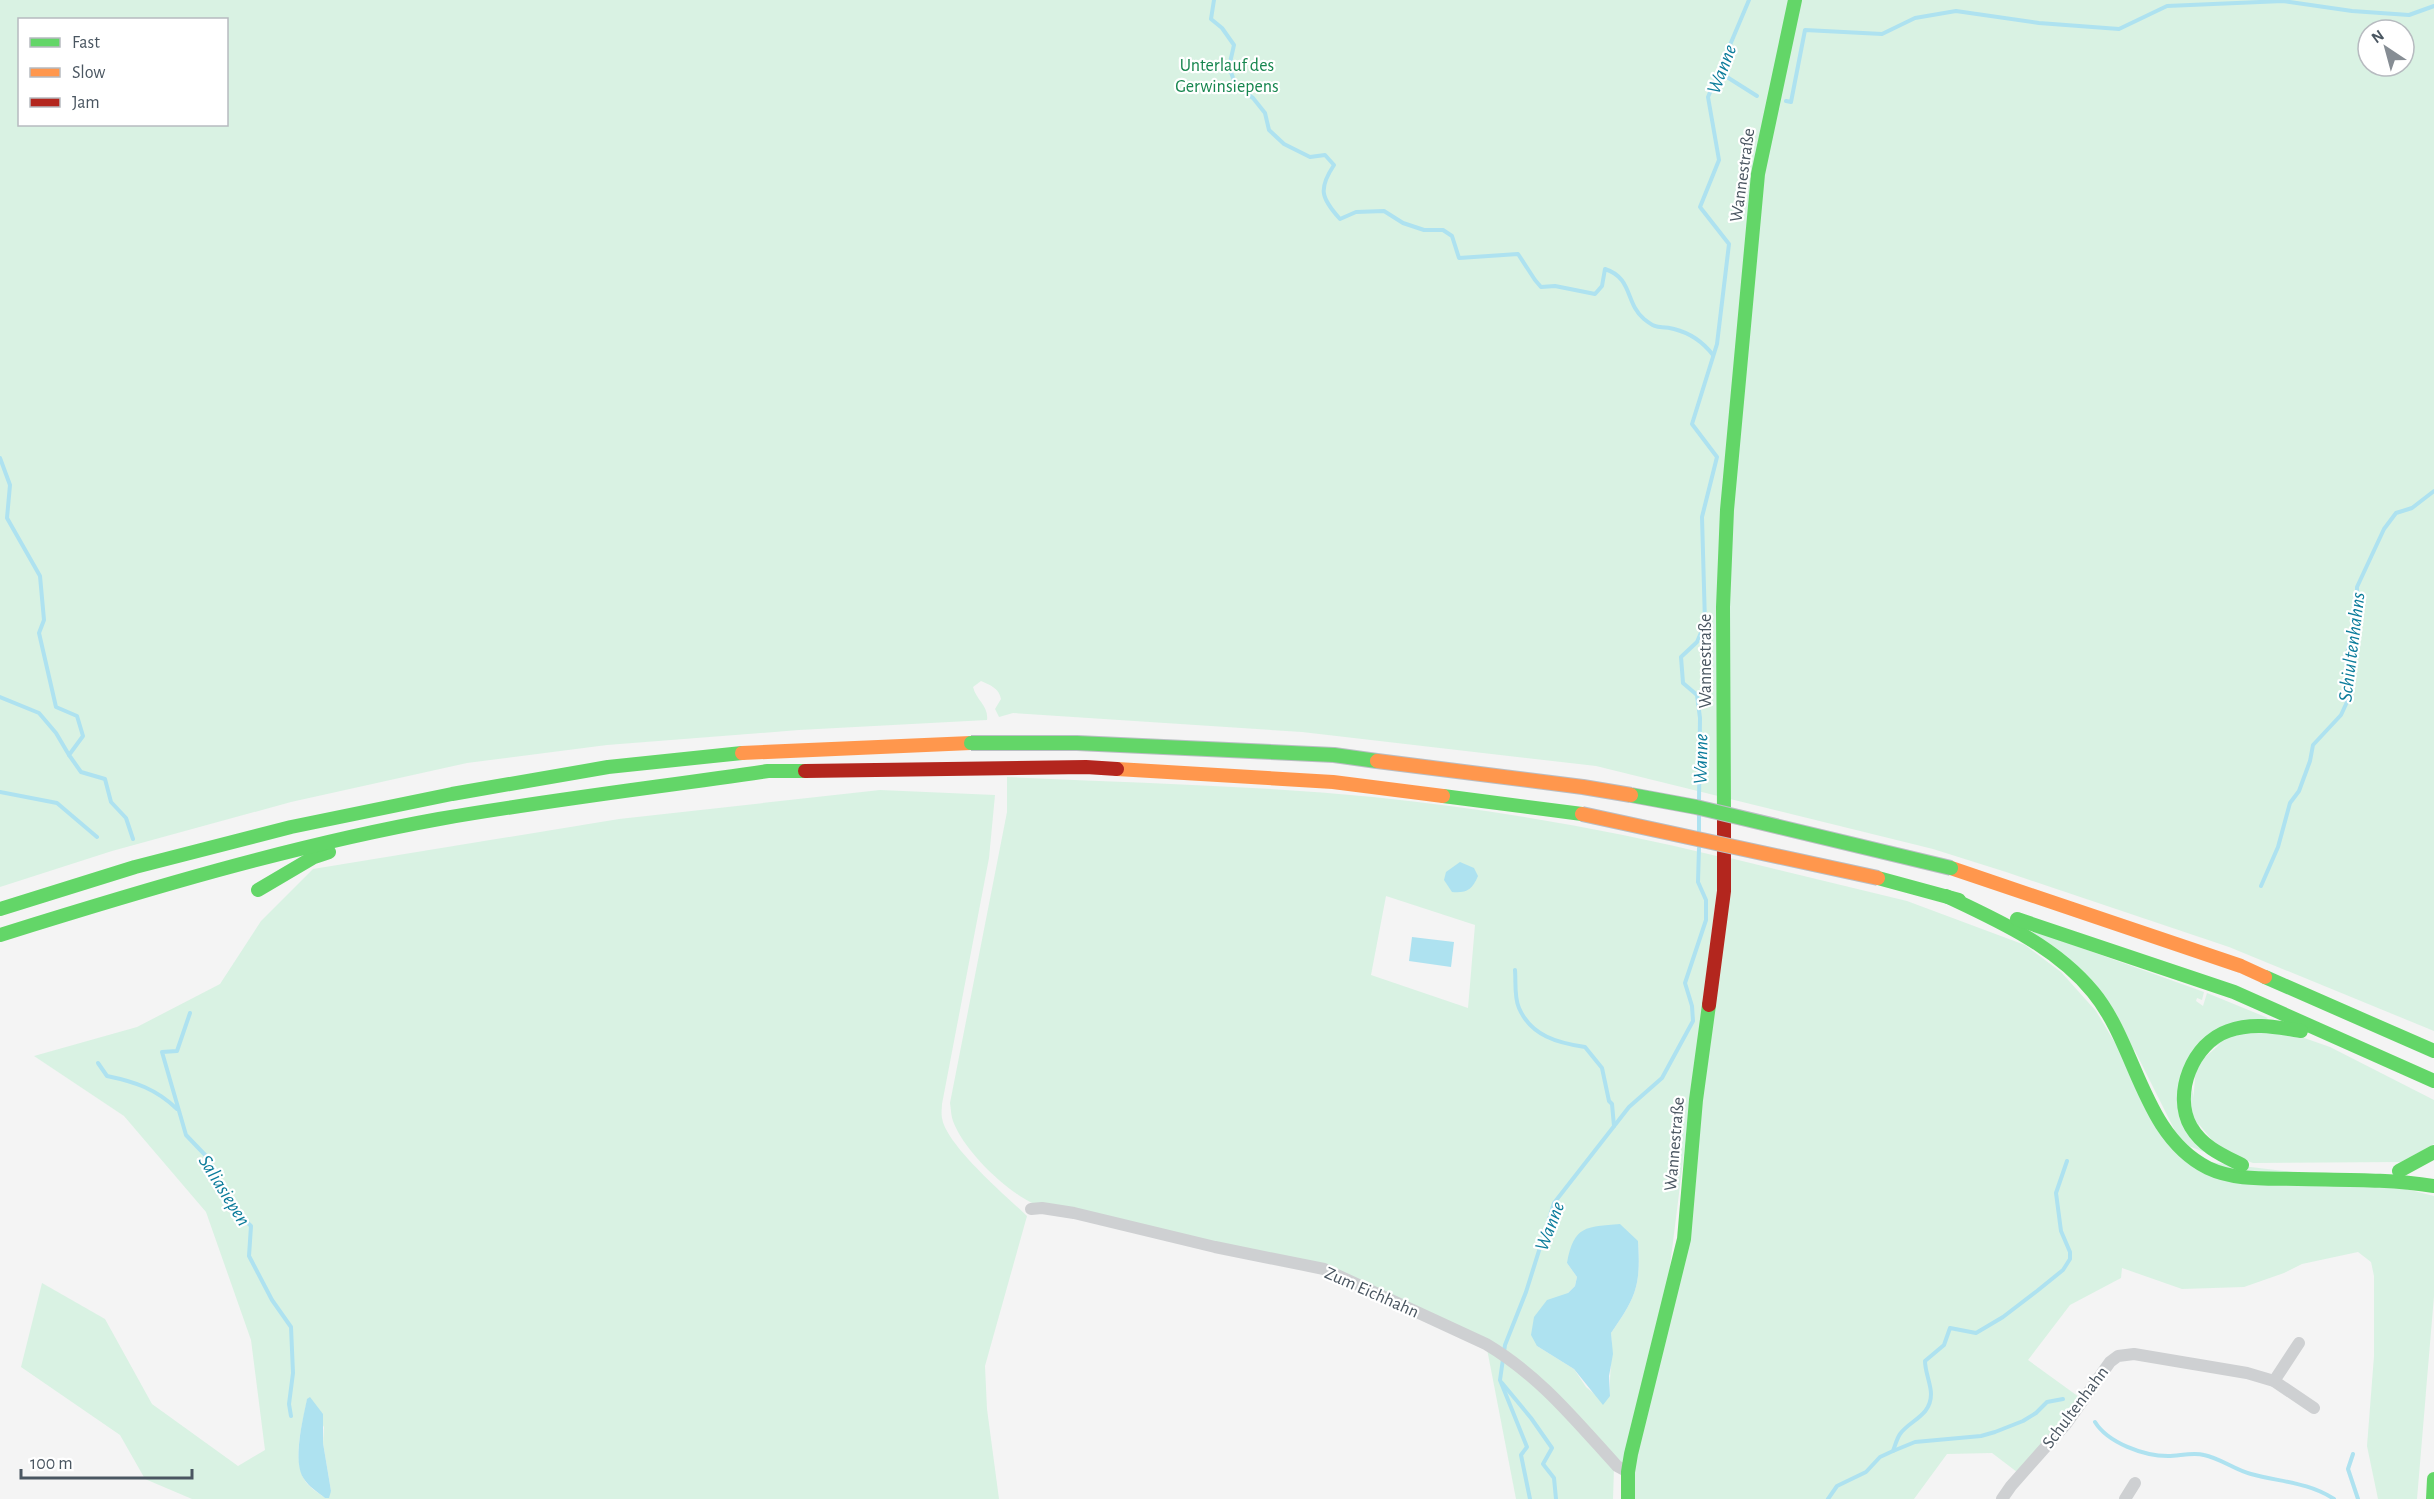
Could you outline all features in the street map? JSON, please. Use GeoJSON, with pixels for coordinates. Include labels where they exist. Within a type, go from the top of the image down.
{"type":"FeatureCollection","features":[{"type":"Feature","properties":{"kind":"main road","name":"Wannestraße"},"geometry":{"type":"LineString","coordinates":[[1628,1499],[1628,1472],[1684,1239],[1696,1100],[1720,921],[1725,858],[1723,607],[1730,476],[1758,174],[1795,0]]}},
{"type":"Feature","properties":{"kind":"main road"},"geometry":{"type":"LineString","coordinates":[[0,909],[135,867],[291,827],[452,794],[608,767],[764,751],[971,743],[1077,742],[1334,755],[1583,787],[1696,807],[1951,868],[2241,966],[2431,1049]]}},
{"type":"Feature","properties":{"kind":"main road"},"geometry":{"type":"LineString","coordinates":[[0,935],[159,885],[297,850],[439,819],[768,771],[1086,767],[1334,782],[1582,814],[1703,838],[1944,895],[2234,992],[2431,1079]]}},
{"type":"Feature","properties":{"kind":"main road"},"geometry":{"type":"LineString","coordinates":[[258,890],[314,857],[439,819]]}},
{"type":"Feature","properties":{"kind":"main road"},"geometry":{"type":"LineString","coordinates":[[1944,895],[2029,936],[2069,966],[2095,994],[2113,1020],[2165,1129],[2183,1151],[2205,1166],[2234,1175],[2256,1178],[2403,1181],[2434,1186]]}},
{"type":"Feature","properties":{"kind":"main road"},"geometry":{"type":"LineString","coordinates":[[2395,1063],[2285,1026],[2240,1025],[2218,1034],[2201,1049],[2187,1073],[2184,1095],[2187,1116],[2200,1140],[2214,1153],[2238,1164],[2259,1169],[2434,1172]]}},
{"type":"Feature","properties":{"kind":"main road"},"geometry":{"type":"LineString","coordinates":[[2399,1171],[2434,1152]]}},
{"type":"Feature","properties":{"kind":"main road"},"geometry":{"type":"LineString","coordinates":[[2433,1499],[2434,1479]]}},
{"type":"Feature","properties":{"kind":"street","name":"Zum Eichhahn"},"geometry":{"type":"LineString","coordinates":[[1031,1209],[1042,1208],[1074,1213],[1215,1247],[1323,1269],[1511,1358],[1542,1384],[1617,1466],[1628,1472]]}},
{"type":"Feature","properties":{"kind":"street"},"geometry":{"type":"LineString","coordinates":[[2274,1381],[2299,1343]]}},
{"type":"Feature","properties":{"kind":"street","name":"Schultenhahn"},"geometry":{"type":"LineString","coordinates":[[2002,1499],[2066,1424],[2105,1367],[2118,1356],[2134,1354],[2247,1373],[2274,1381],[2314,1408]]}},
{"type":"Feature","properties":{"kind":"street"},"geometry":{"type":"LineString","coordinates":[[2125,1499],[2135,1484]]}},
{"type":"Feature","properties":{"kind":"green space","name":"Unterlauf des Gerwinsiepens"},"geometry":{"type":"Polygon","coordinates":[[[0,0],[2434,0],[2434,1031],[2229,947],[2006,872],[1933,849],[1596,766],[1302,732],[1013,713],[999,717],[995,709],[1001,699],[1000,695],[994,687],[981,681],[973,687],[986,711],[987,720],[799,730],[607,745],[467,763],[291,802],[112,851],[0,887],[0,0]]]}},
{"type":"Feature","properties":{"kind":"green space"},"geometry":{"type":"Polygon","coordinates":[[[1007,777],[1282,790],[1373,797],[1504,814],[1592,829],[1721,857],[1666,1298],[1624,1467],[1541,1379],[1513,1355],[1324,1265],[1034,1204],[1011,1190],[987,1169],[958,1133],[952,1119],[950,1103],[1007,812],[1007,777]],[[1386,896],[1371,975],[1468,1008],[1475,925],[1386,896]],[[1638,1241],[1567,1263],[1577,1277],[1575,1286],[1568,1293],[1537,1346],[1574,1369],[1586,1387],[1597,1396],[1610,1396],[1611,1333],[1626,1310],[1635,1290],[1639,1269],[1638,1241]]]}},
{"type":"Feature","properties":{"kind":"green space"},"geometry":{"type":"Polygon","coordinates":[[[880,790],[995,795],[989,858],[942,1104],[942,1118],[946,1129],[965,1156],[1027,1216],[985,1366],[987,1409],[999,1499],[192,1499],[145,1479],[120,1435],[21,1367],[42,1283],[105,1319],[152,1404],[238,1466],[265,1450],[251,1340],[206,1212],[124,1116],[34,1056],[137,1027],[220,984],[261,921],[313,869],[619,819],[880,790]],[[307,1400],[299,1460],[308,1485],[325,1498],[331,1491],[323,1443],[324,1427],[307,1400]]]}},
{"type":"Feature","properties":{"kind":"green space"},"geometry":{"type":"Polygon","coordinates":[[[1730,858],[1907,901],[2025,945],[2061,972],[2096,1011],[2184,1159],[2382,1183],[2434,1196],[2434,1296],[2417,1499],[2378,1499],[2367,1446],[2374,1356],[2374,1276],[2371,1262],[2358,1252],[2302,1264],[2244,1287],[2182,1289],[2122,1268],[2121,1278],[2070,1305],[2028,1360],[2079,1397],[2060,1424],[2017,1472],[1992,1453],[1947,1454],[1914,1499],[1634,1499],[1632,1472],[1681,1271],[1730,858]]]}},
{"type":"Feature","properties":{"kind":"green space"},"geometry":{"type":"Polygon","coordinates":[[[2031,930],[2204,992],[2202,1000],[2197,998],[2196,1001],[2203,1006],[2207,993],[2268,1018],[2187,1062],[2204,1152],[2181,1143],[2135,1051],[2031,930]]]}},
{"type":"Feature","properties":{"kind":"green space"},"geometry":{"type":"Polygon","coordinates":[[[2234,1032],[2290,1033],[2330,1047],[2434,1100],[2434,1144],[2401,1162],[2253,1163],[2222,1152],[2192,1116],[2196,1065],[2234,1032]]]}},
{"type":"Feature","properties":{"kind":"green space"},"geometry":{"type":"Polygon","coordinates":[[[1487,1349],[1540,1386],[1614,1467],[1613,1499],[1516,1499],[1487,1349]]]}},
{"type":"Feature","properties":{"kind":"water"},"geometry":{"type":"Polygon","coordinates":[[[1460,862],[1474,868],[1478,876],[1474,885],[1468,890],[1452,892],[1444,880],[1446,872],[1460,862]]]}},
{"type":"Feature","properties":{"kind":"water"},"geometry":{"type":"Polygon","coordinates":[[[1412,937],[1454,942],[1451,967],[1409,961],[1412,937]]]}},
{"type":"Feature","properties":{"kind":"water"},"geometry":{"type":"Polygon","coordinates":[[[1620,1224],[1638,1241],[1639,1269],[1631,1300],[1611,1333],[1613,1354],[1609,1376],[1610,1396],[1603,1405],[1574,1369],[1537,1346],[1531,1335],[1534,1317],[1547,1300],[1568,1293],[1575,1286],[1577,1277],[1567,1263],[1573,1241],[1583,1230],[1620,1224]]]}},
{"type":"Feature","properties":{"kind":"water"},"geometry":{"type":"Polygon","coordinates":[[[310,1397],[323,1414],[323,1443],[331,1491],[329,1498],[325,1498],[304,1479],[299,1462],[301,1429],[307,1399],[310,1397]]]}},
{"type":"Feature","properties":{"kind":"waterway"},"geometry":{"type":"LineString","coordinates":[[1214,0],[1211,19],[1222,28],[1234,45],[1229,67],[1236,86],[1253,98],[1265,113],[1269,130],[1284,144],[1310,157],[1325,155],[1334,165],[1326,181],[1324,193],[1329,205],[1340,219],[1356,212],[1384,211],[1403,223],[1424,230],[1443,230],[1452,236],[1459,258],[1518,254],[1541,287],[1555,286],[1595,294],[1602,286],[1605,269],[1620,278],[1638,313],[1649,323],[1691,336],[1713,355]]}},
{"type":"Feature","properties":{"kind":"waterway","name":"Wanne"},"geometry":{"type":"LineString","coordinates":[[1699,801],[1700,718],[1697,695],[1683,683],[1681,657],[1697,642],[1705,623],[1702,517],[1717,457],[1692,424],[1717,344],[1729,244],[1700,207],[1719,160],[1708,97],[1749,0]]}},
{"type":"Feature","properties":{"kind":"waterway"},"geometry":{"type":"LineString","coordinates":[[1786,101],[1791,102],[1805,30],[1882,34],[1915,18],[1956,11],[2039,23],[2119,29],[2167,6],[2283,1],[2352,11],[2409,15],[2434,6]]}},
{"type":"Feature","properties":{"kind":"waterway"},"geometry":{"type":"LineString","coordinates":[[1719,72],[1757,96]]}},
{"type":"Feature","properties":{"kind":"waterway"},"geometry":{"type":"LineString","coordinates":[[0,458],[10,485],[7,518],[40,576],[44,620],[39,633],[56,707],[77,716],[83,736],[69,755],[81,772],[105,779],[111,802],[126,818],[133,839]]}},
{"type":"Feature","properties":{"kind":"waterway","name":"Schiultenhahns"},"geometry":{"type":"LineString","coordinates":[[2261,886],[2278,847],[2290,803],[2299,791],[2313,745],[2341,715],[2347,702],[2347,654],[2357,609],[2357,587],[2384,529],[2396,513],[2412,508],[2434,491]]}},
{"type":"Feature","properties":{"kind":"waterway"},"geometry":{"type":"LineString","coordinates":[[0,697],[39,713],[56,733],[69,755]]}},
{"type":"Feature","properties":{"kind":"waterway"},"geometry":{"type":"LineString","coordinates":[[0,792],[57,803],[97,837]]}},
{"type":"Feature","properties":{"kind":"waterway","name":"Wanne"},"geometry":{"type":"LineString","coordinates":[[1699,815],[1699,831]]}},
{"type":"Feature","properties":{"kind":"waterway","name":"Wanne"},"geometry":{"type":"LineString","coordinates":[[1530,1499],[1521,1455],[1527,1447],[1500,1380],[1505,1345],[1526,1292],[1554,1203],[1629,1107],[1662,1078],[1693,1021],[1692,1006],[1685,983],[1706,920],[1706,900],[1698,882],[1699,848]]}},
{"type":"Feature","properties":{"kind":"waterway"},"geometry":{"type":"LineString","coordinates":[[1515,970],[1517,1004],[1524,1018],[1538,1032],[1546,1036],[1585,1047],[1602,1068],[1609,1101],[1612,1104],[1614,1126]]}},
{"type":"Feature","properties":{"kind":"waterway","name":"Saliasiepen"},"geometry":{"type":"LineString","coordinates":[[190,1013],[177,1051],[162,1052],[186,1135],[208,1158],[232,1208],[251,1226],[249,1256],[272,1300],[291,1327],[293,1373],[289,1404],[291,1416]]}},
{"type":"Feature","properties":{"kind":"waterway"},"geometry":{"type":"LineString","coordinates":[[98,1063],[107,1076],[145,1087],[177,1109]]}},
{"type":"Feature","properties":{"kind":"waterway","name":"Schiultenhahns"},"geometry":{"type":"LineString","coordinates":[[1828,1499],[1837,1486],[1866,1472],[1880,1457],[1893,1451],[1904,1429],[1928,1408],[1931,1394],[1925,1361],[1944,1345],[1950,1328],[1976,1333],[2003,1317],[2063,1270],[2070,1259],[2070,1252],[2061,1231],[2056,1193],[2067,1161]]}},
{"type":"Feature","properties":{"kind":"waterway"},"geometry":{"type":"LineString","coordinates":[[1502,1383],[1552,1448],[1543,1464],[1554,1478],[1556,1499]]}},
{"type":"Feature","properties":{"kind":"waterway"},"geometry":{"type":"LineString","coordinates":[[1893,1451],[1915,1442],[1981,1436],[1995,1432],[2023,1421],[2047,1402],[2063,1399]]}},
{"type":"Feature","properties":{"kind":"waterway"},"geometry":{"type":"LineString","coordinates":[[2095,1422],[2117,1442],[2138,1451],[2172,1456],[2204,1455],[2245,1472],[2314,1489],[2334,1499]]}},
{"type":"Feature","properties":{"kind":"waterway"},"geometry":{"type":"LineString","coordinates":[[2353,1454],[2348,1469],[2358,1499]]}},
{"type":"Feature","properties":{"kind":"traffic: fast"},"geometry":{"type":"LineString","coordinates":[[1724,815],[1723,607],[1727,510],[1758,174],[1795,0]]}},
{"type":"Feature","properties":{"kind":"traffic: fast"},"geometry":{"type":"LineString","coordinates":[[971,743],[1077,743],[1334,755],[1377,761]]}},
{"type":"Feature","properties":{"kind":"traffic: fast"},"geometry":{"type":"LineString","coordinates":[[0,909],[135,867],[291,827],[452,794],[608,767],[742,753]]}},
{"type":"Feature","properties":{"kind":"traffic: fast"},"geometry":{"type":"LineString","coordinates":[[0,935],[218,870],[383,830],[480,812],[768,771],[805,771]]}},
{"type":"Feature","properties":{"kind":"traffic: fast"},"geometry":{"type":"LineString","coordinates":[[1631,795],[1696,807],[1951,868]]}},
{"type":"Feature","properties":{"kind":"traffic: fast"},"geometry":{"type":"LineString","coordinates":[[1443,796],[1582,814]]}},
{"type":"Feature","properties":{"kind":"traffic: fast"},"geometry":{"type":"LineString","coordinates":[[258,890],[314,857],[329,852]]}},
{"type":"Feature","properties":{"kind":"traffic: fast"},"geometry":{"type":"LineString","coordinates":[[1878,878],[1959,900]]}},
{"type":"Feature","properties":{"kind":"traffic: fast"},"geometry":{"type":"LineString","coordinates":[[1946,896],[2025,936],[2044,948],[2078,976],[2108,1013],[2142,1088],[2168,1134],[2186,1153],[2208,1168],[2229,1175],[2252,1178],[2383,1181],[2434,1186]]}},
{"type":"Feature","properties":{"kind":"traffic: fast"},"geometry":{"type":"LineString","coordinates":[[2017,919],[2234,992],[2434,1081]]}},
{"type":"Feature","properties":{"kind":"traffic: fast"},"geometry":{"type":"LineString","coordinates":[[2265,977],[2434,1051]]}},
{"type":"Feature","properties":{"kind":"traffic: fast"},"geometry":{"type":"LineString","coordinates":[[1628,1499],[1631,1454],[1684,1239],[1696,1100],[1709,1005]]}},
{"type":"Feature","properties":{"kind":"traffic: fast"},"geometry":{"type":"LineString","coordinates":[[2242,1165],[2207,1145],[2191,1127],[2184,1100],[2189,1071],[2205,1046],[2228,1031],[2255,1026],[2301,1031]]}},
{"type":"Feature","properties":{"kind":"traffic: fast"},"geometry":{"type":"LineString","coordinates":[[2399,1171],[2434,1152]]}},
{"type":"Feature","properties":{"kind":"traffic: fast"},"geometry":{"type":"LineString","coordinates":[[2433,1499],[2434,1479]]}},
{"type":"Feature","properties":{"kind":"traffic: slow"},"geometry":{"type":"LineString","coordinates":[[742,753],[971,743]]}},
{"type":"Feature","properties":{"kind":"traffic: slow"},"geometry":{"type":"LineString","coordinates":[[1377,761],[1631,795]]}},
{"type":"Feature","properties":{"kind":"traffic: slow"},"geometry":{"type":"LineString","coordinates":[[1117,769],[1333,782],[1443,796]]}},
{"type":"Feature","properties":{"kind":"traffic: slow"},"geometry":{"type":"LineString","coordinates":[[1582,814],[1878,878]]}},
{"type":"Feature","properties":{"kind":"traffic: slow"},"geometry":{"type":"LineString","coordinates":[[1951,868],[2241,966],[2265,977]]}},
{"type":"Feature","properties":{"kind":"traffic: jam"},"geometry":{"type":"LineString","coordinates":[[805,771],[1086,767],[1117,769]]}},
{"type":"Feature","properties":{"kind":"traffic: jam"},"geometry":{"type":"LineString","coordinates":[[1709,1005],[1724,891],[1724,815]]}}]}
